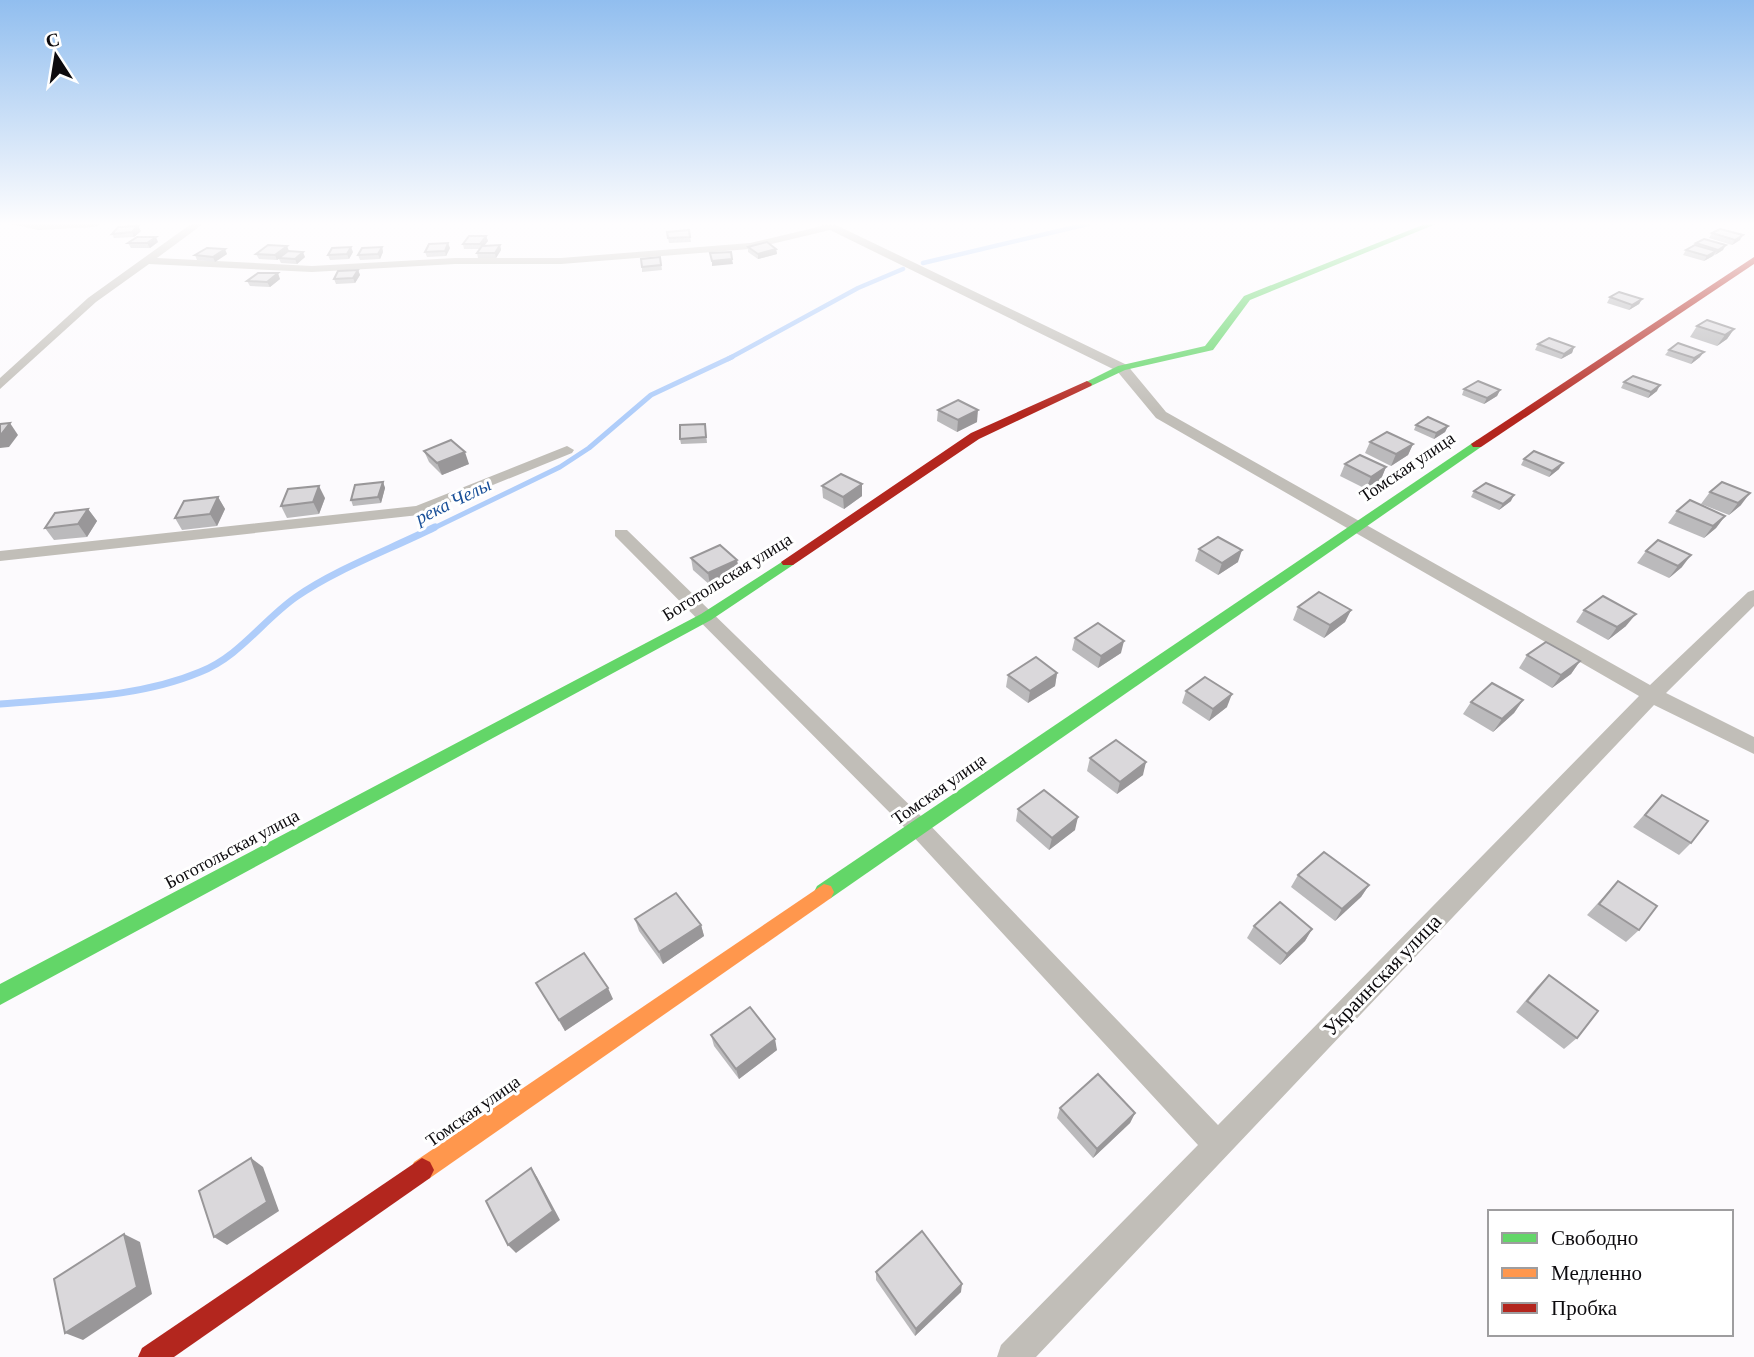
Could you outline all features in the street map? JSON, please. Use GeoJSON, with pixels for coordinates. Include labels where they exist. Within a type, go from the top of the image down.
{"type":"FeatureCollection","features":[{"type":"Feature","properties":{"kind":"street"},"geometry":{"type":"LineString","coordinates":[[0,385],[92,300],[111,287]]}},
{"type":"Feature","properties":{"kind":"street"},"geometry":{"type":"LineString","coordinates":[[957,287],[1122,368],[1161,415],[1652,695],[1754,746]]}},
{"type":"Feature","properties":{"kind":"street","name":"Боготольская улица"},"geometry":{"type":"LineString","coordinates":[[0,995],[706,617],[975,436],[1122,368],[1209,348],[1247,298],[1274,287]]}},
{"type":"Feature","properties":{"kind":"street","name":"Томская улица"},"geometry":{"type":"LineString","coordinates":[[151,1357],[1354,525],[1713,287]]}},
{"type":"Feature","properties":{"kind":"street"},"geometry":{"type":"LineString","coordinates":[[0,556],[419,510],[567,450]]}},
{"type":"Feature","properties":{"kind":"street"},"geometry":{"type":"LineString","coordinates":[[621,533],[918,827],[1218,1145]]}},
{"type":"Feature","properties":{"kind":"street","name":"Украинская улица"},"geometry":{"type":"LineString","coordinates":[[1013,1357],[1652,695],[1754,596]]}},
{"type":"Feature","properties":{"kind":"building"},"geometry":{"type":"Polygon","coordinates":[[[1619,292],[1642,299],[1632,305],[1610,297],[1619,292]]]}},
{"type":"Feature","properties":{"kind":"building"},"geometry":{"type":"Polygon","coordinates":[[[1707,320],[1734,329],[1725,335],[1697,326],[1707,320]]]}},
{"type":"Feature","properties":{"kind":"building"},"geometry":{"type":"Polygon","coordinates":[[[1549,338],[1574,347],[1564,354],[1538,344],[1549,338]]]}},
{"type":"Feature","properties":{"kind":"building"},"geometry":{"type":"Polygon","coordinates":[[[1678,343],[1704,352],[1694,358],[1669,350],[1678,343]]]}},
{"type":"Feature","properties":{"kind":"building"},"geometry":{"type":"Polygon","coordinates":[[[1633,376],[1660,385],[1651,392],[1624,382],[1633,376]]]}},
{"type":"Feature","properties":{"kind":"building"},"geometry":{"type":"Polygon","coordinates":[[[1478,381],[1500,390],[1487,398],[1464,389],[1478,381]]]}},
{"type":"Feature","properties":{"kind":"building"},"geometry":{"type":"Polygon","coordinates":[[[958,400],[978,410],[958,420],[938,410],[958,400]]]}},
{"type":"Feature","properties":{"kind":"building"},"geometry":{"type":"Polygon","coordinates":[[[1428,417],[1448,426],[1436,433],[1416,425],[1428,417]]]}},
{"type":"Feature","properties":{"kind":"building"},"geometry":{"type":"Polygon","coordinates":[[[10,423],[0,436],[0,424],[10,423]]]}},
{"type":"Feature","properties":{"kind":"building"},"geometry":{"type":"Polygon","coordinates":[[[705,424],[706,437],[680,439],[680,425],[705,424]]]}},
{"type":"Feature","properties":{"kind":"building"},"geometry":{"type":"Polygon","coordinates":[[[1387,432],[1413,444],[1396,454],[1370,442],[1387,432]]]}},
{"type":"Feature","properties":{"kind":"building"},"geometry":{"type":"Polygon","coordinates":[[[451,440],[465,452],[437,463],[424,451],[451,440]]]}},
{"type":"Feature","properties":{"kind":"building"},"geometry":{"type":"Polygon","coordinates":[[[1534,451],[1563,463],[1552,471],[1524,459],[1534,451]]]}},
{"type":"Feature","properties":{"kind":"building"},"geometry":{"type":"Polygon","coordinates":[[[1360,455],[1386,467],[1371,477],[1345,464],[1360,455]]]}},
{"type":"Feature","properties":{"kind":"building"},"geometry":{"type":"Polygon","coordinates":[[[841,474],[862,484],[843,497],[822,486],[841,474]]]}},
{"type":"Feature","properties":{"kind":"building"},"geometry":{"type":"Polygon","coordinates":[[[383,482],[378,497],[351,500],[355,485],[383,482]]]}},
{"type":"Feature","properties":{"kind":"building"},"geometry":{"type":"Polygon","coordinates":[[[1722,482],[1750,493],[1738,503],[1710,492],[1722,482]]]}},
{"type":"Feature","properties":{"kind":"building"},"geometry":{"type":"Polygon","coordinates":[[[1486,483],[1514,495],[1503,504],[1474,491],[1486,483]]]}},
{"type":"Feature","properties":{"kind":"building"},"geometry":{"type":"Polygon","coordinates":[[[319,486],[313,502],[281,506],[288,489],[319,486]]]}},
{"type":"Feature","properties":{"kind":"building"},"geometry":{"type":"Polygon","coordinates":[[[218,497],[210,514],[175,518],[184,501],[218,497]]]}},
{"type":"Feature","properties":{"kind":"building"},"geometry":{"type":"Polygon","coordinates":[[[1690,500],[1725,516],[1713,526],[1677,511],[1690,500]]]}},
{"type":"Feature","properties":{"kind":"building"},"geometry":{"type":"Polygon","coordinates":[[[88,509],[78,524],[45,528],[55,513],[88,509]]]}},
{"type":"Feature","properties":{"kind":"building"},"geometry":{"type":"Polygon","coordinates":[[[1218,537],[1242,550],[1222,563],[1199,549],[1218,537]]]}},
{"type":"Feature","properties":{"kind":"building"},"geometry":{"type":"Polygon","coordinates":[[[1658,540],[1691,555],[1678,566],[1646,551],[1658,540]]]}},
{"type":"Feature","properties":{"kind":"building"},"geometry":{"type":"Polygon","coordinates":[[[720,545],[737,560],[708,573],[691,558],[720,545]]]}},
{"type":"Feature","properties":{"kind":"building"},"geometry":{"type":"Polygon","coordinates":[[[1319,592],[1351,610],[1330,625],[1298,607],[1319,592]]]}},
{"type":"Feature","properties":{"kind":"building"},"geometry":{"type":"Polygon","coordinates":[[[1603,596],[1636,614],[1617,627],[1584,610],[1603,596]]]}},
{"type":"Feature","properties":{"kind":"building"},"geometry":{"type":"Polygon","coordinates":[[[1098,623],[1124,641],[1101,656],[1075,638],[1098,623]]]}},
{"type":"Feature","properties":{"kind":"building"},"geometry":{"type":"Polygon","coordinates":[[[1546,642],[1580,661],[1561,675],[1527,655],[1546,642]]]}},
{"type":"Feature","properties":{"kind":"building"},"geometry":{"type":"Polygon","coordinates":[[[1036,657],[1057,673],[1030,691],[1008,675],[1036,657]]]}},
{"type":"Feature","properties":{"kind":"building"},"geometry":{"type":"Polygon","coordinates":[[[1205,677],[1232,694],[1213,709],[1186,691],[1205,677]]]}},
{"type":"Feature","properties":{"kind":"building"},"geometry":{"type":"Polygon","coordinates":[[[1492,683],[1523,700],[1502,719],[1471,702],[1492,683]]]}},
{"type":"Feature","properties":{"kind":"building"},"geometry":{"type":"Polygon","coordinates":[[[1116,740],[1146,762],[1120,782],[1090,758],[1116,740]]]}},
{"type":"Feature","properties":{"kind":"building"},"geometry":{"type":"Polygon","coordinates":[[[1044,790],[1078,817],[1052,838],[1018,809],[1044,790]]]}},
{"type":"Feature","properties":{"kind":"building"},"geometry":{"type":"Polygon","coordinates":[[[1662,795],[1708,821],[1691,843],[1645,815],[1662,795]]]}},
{"type":"Feature","properties":{"kind":"building"},"geometry":{"type":"Polygon","coordinates":[[[1324,852],[1369,885],[1342,909],[1298,875],[1324,852]]]}},
{"type":"Feature","properties":{"kind":"building"},"geometry":{"type":"Polygon","coordinates":[[[1618,881],[1657,906],[1639,930],[1599,904],[1618,881]]]}},
{"type":"Feature","properties":{"kind":"building"},"geometry":{"type":"Polygon","coordinates":[[[676,893],[701,925],[659,952],[635,919],[676,893]]]}},
{"type":"Feature","properties":{"kind":"building"},"geometry":{"type":"Polygon","coordinates":[[[1280,902],[1312,929],[1287,954],[1254,926],[1280,902]]]}},
{"type":"Feature","properties":{"kind":"building"},"geometry":{"type":"Polygon","coordinates":[[[584,953],[608,988],[559,1020],[536,983],[584,953]]]}},
{"type":"Feature","properties":{"kind":"building"},"geometry":{"type":"Polygon","coordinates":[[[1549,975],[1598,1011],[1577,1038],[1527,1001],[1549,975]]]}},
{"type":"Feature","properties":{"kind":"building"},"geometry":{"type":"Polygon","coordinates":[[[750,1007],[775,1039],[736,1069],[711,1035],[750,1007]]]}},
{"type":"Feature","properties":{"kind":"building"},"geometry":{"type":"Polygon","coordinates":[[[1098,1074],[1135,1113],[1097,1149],[1060,1108],[1098,1074]]]}},
{"type":"Feature","properties":{"kind":"building"},"geometry":{"type":"Polygon","coordinates":[[[251,1158],[267,1202],[214,1237],[199,1191],[251,1158]]]}},
{"type":"Feature","properties":{"kind":"building"},"geometry":{"type":"Polygon","coordinates":[[[531,1168],[553,1211],[508,1245],[486,1201],[531,1168]]]}},
{"type":"Feature","properties":{"kind":"building"},"geometry":{"type":"Polygon","coordinates":[[[922,1231],[962,1284],[916,1329],[876,1272],[922,1231]]]}},
{"type":"Feature","properties":{"kind":"building"},"geometry":{"type":"Polygon","coordinates":[[[124,1234],[137,1287],[65,1333],[54,1279],[124,1234]]]}},
{"type":"Feature","properties":{"kind":"waterway","name":"река Челы"},"geometry":{"type":"LineString","coordinates":[[730,358],[860,287]]}},
{"type":"Feature","properties":{"kind":"waterway","name":"река Челы"},"geometry":{"type":"LineString","coordinates":[[432,529],[560,467],[589,448],[651,395],[730,358]]}},
{"type":"Feature","properties":{"kind":"waterway","name":"река Челы"},"geometry":{"type":"LineString","coordinates":[[0,704],[127,692],[176,681],[200,672],[239,648],[284,606],[312,587],[346,568],[435,527]]}},
{"type":"Feature","properties":{"kind":"traffic: fast"},"geometry":{"type":"LineString","coordinates":[[1087,384],[1122,368],[1209,348],[1247,298],[1274,287]]}},
{"type":"Feature","properties":{"kind":"traffic: fast"},"geometry":{"type":"LineString","coordinates":[[824,892],[1477,444]]}},
{"type":"Feature","properties":{"kind":"traffic: fast"},"geometry":{"type":"LineString","coordinates":[[0,995],[706,617],[788,562]]}},
{"type":"Feature","properties":{"kind":"traffic: slow"},"geometry":{"type":"LineString","coordinates":[[422,1170],[824,892]]}},
{"type":"Feature","properties":{"kind":"traffic: jam"},"geometry":{"type":"LineString","coordinates":[[1477,444],[1713,287]]}},
{"type":"Feature","properties":{"kind":"traffic: jam"},"geometry":{"type":"LineString","coordinates":[[788,562],[975,436],[1087,384]]}},
{"type":"Feature","properties":{"kind":"traffic: jam"},"geometry":{"type":"LineString","coordinates":[[151,1357],[422,1170]]}}]}
